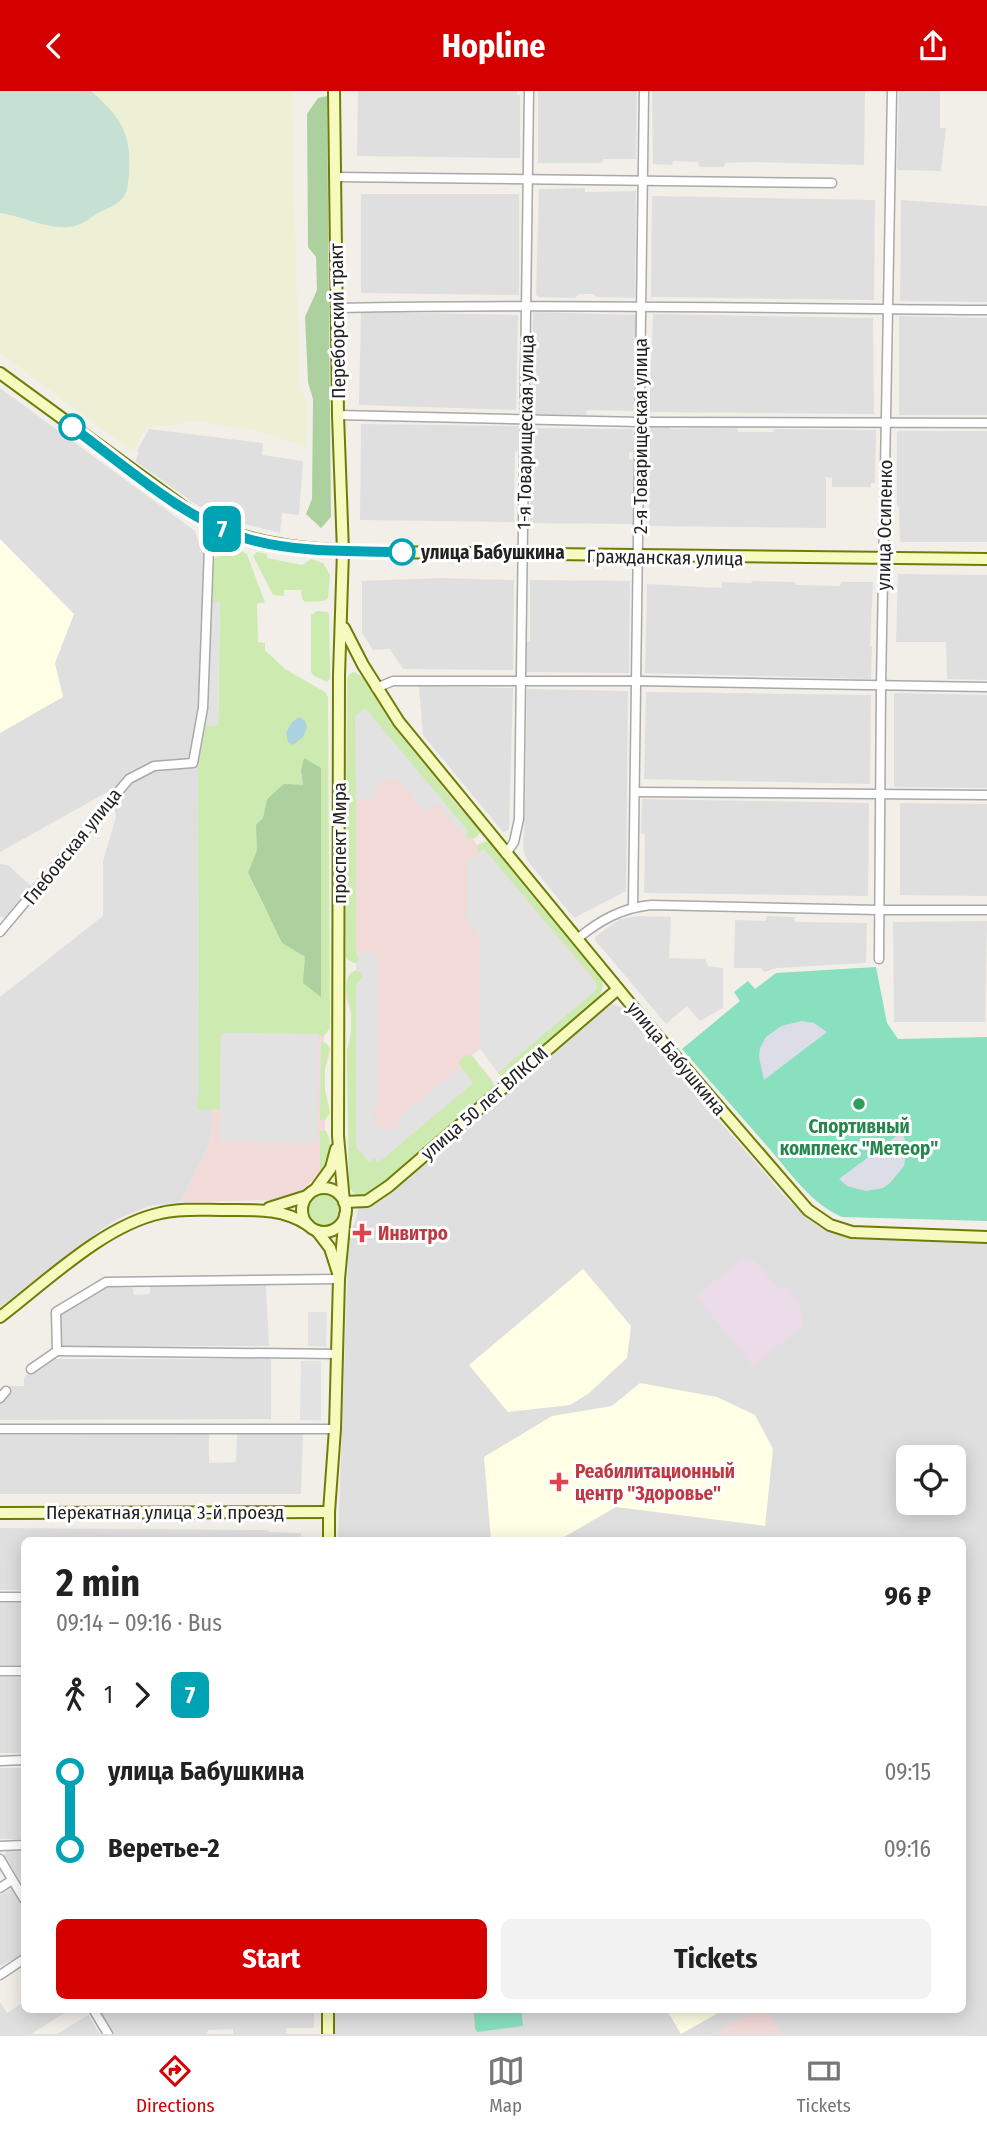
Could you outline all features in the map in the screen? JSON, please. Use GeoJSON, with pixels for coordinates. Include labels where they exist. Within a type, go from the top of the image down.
{"type":"FeatureCollection","features":[{"type":"Feature","properties":{"kind":"main road","name":"Переборский тракт"},"geometry":{"type":"LineString","coordinates":[[334,91],[338,415],[343,551]]}},
{"type":"Feature","properties":{"kind":"main road"},"geometry":{"type":"LineString","coordinates":[[0,373],[178,505],[212,525],[248,539],[273,544],[343,551]]}},
{"type":"Feature","properties":{"kind":"main road","name":"Гражданская улица"},"geometry":{"type":"LineString","coordinates":[[343,551],[639,557],[987,559]]}},
{"type":"Feature","properties":{"kind":"main road","name":"проспект Мира"},"geometry":{"type":"LineString","coordinates":[[343,551],[339,675],[338,1136],[344,1202]]}},
{"type":"Feature","properties":{"kind":"main road","name":"улица Бабушкина"},"geometry":{"type":"LineString","coordinates":[[341,620],[348,639],[399,722],[618,989],[792,1193],[816,1217],[837,1228],[860,1233],[987,1237]]}},
{"type":"Feature","properties":{"kind":"main road"},"geometry":{"type":"LineString","coordinates":[[339,675],[342,665],[350,660],[358,663],[368,674]]}},
{"type":"Feature","properties":{"kind":"main road","name":"улица 50 лет ВЛКСМ"},"geometry":{"type":"LineString","coordinates":[[344,1202],[367,1201],[389,1186],[618,989]]}},
{"type":"Feature","properties":{"kind":"main road","name":"проспект Мира"},"geometry":{"type":"LineString","coordinates":[[311,1193],[331,1168],[338,1136]]}},
{"type":"Feature","properties":{"kind":"main road"},"geometry":{"type":"LineString","coordinates":[[259,1210],[331,1189],[340,1195],[344,1202],[329,1537]]}},
{"type":"Feature","properties":{"kind":"main road"},"geometry":{"type":"LineString","coordinates":[[311,1193],[302,1211],[312,1228],[330,1248],[339,1279]]}},
{"type":"Feature","properties":{"kind":"main road"},"geometry":{"type":"LineString","coordinates":[[0,1317],[107,1236],[138,1219],[163,1212],[259,1210],[291,1215],[312,1228],[327,1232],[337,1228],[345,1215]]}},
{"type":"Feature","properties":{"kind":"main road","name":"Перекатная улица 3-й проезд"},"geometry":{"type":"LineString","coordinates":[[0,1513],[329,1512]]}},
{"type":"Feature","properties":{"kind":"main road"},"geometry":{"type":"LineString","coordinates":[[328,2013],[328,2034]]}},
{"type":"Feature","properties":{"kind":"street","name":"1-я Товарищеская улица"},"geometry":{"type":"LineString","coordinates":[[506,854],[514,842],[519,819],[529,91]]}},
{"type":"Feature","properties":{"kind":"street","name":"2-я Товарищеская улица"},"geometry":{"type":"LineString","coordinates":[[633,907],[644,91]]}},
{"type":"Feature","properties":{"kind":"street","name":"улица Осипенко"},"geometry":{"type":"LineString","coordinates":[[879,959],[892,91]]}},
{"type":"Feature","properties":{"kind":"street"},"geometry":{"type":"LineString","coordinates":[[335,177],[528,177],[832,183]]}},
{"type":"Feature","properties":{"kind":"street"},"geometry":{"type":"LineString","coordinates":[[337,308],[527,305],[987,310]]}},
{"type":"Feature","properties":{"kind":"street"},"geometry":{"type":"LineString","coordinates":[[338,415],[639,422],[987,423]]}},
{"type":"Feature","properties":{"kind":"street","name":"Глебовская улица"},"geometry":{"type":"LineString","coordinates":[[0,932],[129,779],[154,766],[193,763],[203,708],[212,525]]}},
{"type":"Feature","properties":{"kind":"street"},"geometry":{"type":"LineString","coordinates":[[376,688],[393,681],[520,680],[987,687]]}},
{"type":"Feature","properties":{"kind":"street"},"geometry":{"type":"LineString","coordinates":[[636,792],[987,795]]}},
{"type":"Feature","properties":{"kind":"street"},"geometry":{"type":"LineString","coordinates":[[577,939],[606,918],[633,907],[651,905],[987,910]]}},
{"type":"Feature","properties":{"kind":"street"},"geometry":{"type":"LineString","coordinates":[[57,1351],[56,1312],[106,1282],[339,1279]]}},
{"type":"Feature","properties":{"kind":"street"},"geometry":{"type":"LineString","coordinates":[[31,1369],[57,1351],[337,1354]]}},
{"type":"Feature","properties":{"kind":"street"},"geometry":{"type":"LineString","coordinates":[[0,1429],[335,1429]]}},
{"type":"Feature","properties":{"kind":"street"},"geometry":{"type":"LineString","coordinates":[[0,1597],[21,1597]]}},
{"type":"Feature","properties":{"kind":"street"},"geometry":{"type":"LineString","coordinates":[[0,1671],[21,1671]]}},
{"type":"Feature","properties":{"kind":"street"},"geometry":{"type":"LineString","coordinates":[[0,1761],[21,1760]]}},
{"type":"Feature","properties":{"kind":"street"},"geometry":{"type":"LineString","coordinates":[[0,1846],[21,1845]]}},
{"type":"Feature","properties":{"kind":"street"},"geometry":{"type":"LineString","coordinates":[[0,1859],[21,1894]]}},
{"type":"Feature","properties":{"kind":"street"},"geometry":{"type":"LineString","coordinates":[[0,1888],[12,1880]]}},
{"type":"Feature","properties":{"kind":"street"},"geometry":{"type":"LineString","coordinates":[[0,1975],[21,1961]]}},
{"type":"Feature","properties":{"kind":"street"},"geometry":{"type":"LineString","coordinates":[[95,2013],[108,2034]]}},
{"type":"Feature","properties":{"kind":"shaded area"},"geometry":{"type":"Polygon","coordinates":[[[0,91],[292,91],[299,384],[307,404],[306,447],[262,432],[198,421],[147,428],[132,451],[0,353],[0,91]]]}},
{"type":"Feature","properties":{"kind":"shaded area"},"geometry":{"type":"Polygon","coordinates":[[[0,91],[91,91],[117,118],[126,137],[129,148],[129,174],[126,191],[121,200],[84,222],[69,227],[51,226],[0,213],[0,91]]]}},
{"type":"Feature","properties":{"kind":"shaded area"},"geometry":{"type":"Polygon","coordinates":[[[358,91],[517,91],[517,95],[520,95],[520,158],[357,156],[358,91]]]}},
{"type":"Feature","properties":{"kind":"shaded area"},"geometry":{"type":"Polygon","coordinates":[[[538,91],[637,91],[636,159],[603,159],[602,163],[538,163],[538,91]]]}},
{"type":"Feature","properties":{"kind":"shaded area"},"geometry":{"type":"Polygon","coordinates":[[[652,91],[865,91],[864,165],[754,162],[725,163],[724,167],[699,167],[698,162],[673,161],[672,165],[653,164],[652,91]]]}},
{"type":"Feature","properties":{"kind":"shaded area"},"geometry":{"type":"Polygon","coordinates":[[[899,91],[940,91],[940,128],[946,128],[941,171],[897,170],[899,91]]]}},
{"type":"Feature","properties":{"kind":"shaded area"},"geometry":{"type":"Polygon","coordinates":[[[585,188],[585,192],[636,191],[635,298],[596,297],[594,294],[579,294],[575,298],[538,297],[536,294],[539,189],[585,188]]]}},
{"type":"Feature","properties":{"kind":"shaded area"},"geometry":{"type":"Polygon","coordinates":[[[361,194],[519,194],[519,295],[361,293],[361,194]]]}},
{"type":"Feature","properties":{"kind":"shaded area"},"geometry":{"type":"Polygon","coordinates":[[[652,196],[875,200],[874,300],[651,297],[652,196]]]}},
{"type":"Feature","properties":{"kind":"shaded area"},"geometry":{"type":"Polygon","coordinates":[[[901,200],[987,206],[987,302],[900,301],[901,200]]]}},
{"type":"Feature","properties":{"kind":"shaded area"},"geometry":{"type":"Polygon","coordinates":[[[361,312],[518,315],[516,410],[359,405],[361,312]]]}},
{"type":"Feature","properties":{"kind":"shaded area"},"geometry":{"type":"Polygon","coordinates":[[[533,312],[637,315],[635,411],[587,410],[586,415],[531,414],[533,312]]]}},
{"type":"Feature","properties":{"kind":"shaded area"},"geometry":{"type":"Polygon","coordinates":[[[653,314],[873,318],[874,414],[649,412],[653,314]]]}},
{"type":"Feature","properties":{"kind":"shaded area"},"geometry":{"type":"Polygon","coordinates":[[[899,316],[987,318],[987,415],[899,415],[899,316]]]}},
{"type":"Feature","properties":{"kind":"shaded area"},"geometry":{"type":"Polygon","coordinates":[[[0,388],[195,531],[198,541],[212,553],[206,726],[198,763],[197,1109],[212,1109],[212,1129],[208,1148],[181,1202],[149,1206],[118,1219],[0,1307],[0,997],[103,916],[103,861],[116,817],[111,790],[0,852],[0,388]]]}},
{"type":"Feature","properties":{"kind":"shaded area"},"geometry":{"type":"Polygon","coordinates":[[[361,424],[518,426],[514,522],[360,520],[361,424]]]}},
{"type":"Feature","properties":{"kind":"shaded area"},"geometry":{"type":"Polygon","coordinates":[[[649,426],[669,426],[670,429],[737,428],[738,432],[773,432],[774,429],[876,430],[875,483],[871,483],[871,487],[832,487],[832,478],[826,477],[826,528],[649,526],[649,426]]]}},
{"type":"Feature","properties":{"kind":"shaded area"},"geometry":{"type":"Polygon","coordinates":[[[531,428],[633,429],[633,452],[629,452],[629,459],[633,460],[633,524],[530,523],[531,428]]]}},
{"type":"Feature","properties":{"kind":"shaded area"},"geometry":{"type":"Polygon","coordinates":[[[149,429],[263,443],[262,455],[303,461],[299,515],[282,513],[280,533],[236,522],[231,517],[206,510],[135,461],[139,453],[137,451],[149,429]]]}},
{"type":"Feature","properties":{"kind":"shaded area"},"geometry":{"type":"Polygon","coordinates":[[[897,431],[987,431],[987,542],[900,542],[897,431]]]}},
{"type":"Feature","properties":{"kind":"shaded area"},"geometry":{"type":"Polygon","coordinates":[[[0,539],[74,614],[55,663],[63,697],[0,733],[0,539]]]}},
{"type":"Feature","properties":{"kind":"shaded area"},"geometry":{"type":"Polygon","coordinates":[[[898,574],[987,575],[987,680],[947,679],[946,642],[896,642],[898,574]]]}},
{"type":"Feature","properties":{"kind":"shaded area"},"geometry":{"type":"Polygon","coordinates":[[[442,578],[514,580],[513,670],[403,669],[390,649],[373,650],[362,633],[362,581],[442,578]]]}},
{"type":"Feature","properties":{"kind":"shaded area"},"geometry":{"type":"Polygon","coordinates":[[[530,580],[630,581],[629,673],[526,672],[526,642],[530,641],[530,580]]]}},
{"type":"Feature","properties":{"kind":"shaded area"},"geometry":{"type":"Polygon","coordinates":[[[722,582],[840,586],[841,582],[873,582],[871,679],[645,673],[647,584],[722,588],[722,582]]]}},
{"type":"Feature","properties":{"kind":"shaded area"},"geometry":{"type":"Polygon","coordinates":[[[209,602],[220,602],[218,726],[206,726],[209,602]]]}},
{"type":"Feature","properties":{"kind":"shaded area"},"geometry":{"type":"Polygon","coordinates":[[[354,672],[362,677],[396,726],[432,768],[443,788],[460,809],[472,818],[480,830],[478,836],[473,839],[477,845],[483,842],[491,843],[602,979],[603,985],[600,996],[502,1078],[480,1049],[472,1055],[492,1080],[494,1088],[357,1195],[349,1186],[347,1049],[351,1039],[351,1011],[346,998],[347,980],[350,973],[356,970],[356,963],[348,960],[346,956],[347,681],[348,675],[354,672]]]}},
{"type":"Feature","properties":{"kind":"shaded area"},"geometry":{"type":"Polygon","coordinates":[[[419,686],[513,688],[509,830],[503,832],[423,735],[419,686]]]}},
{"type":"Feature","properties":{"kind":"shaded area"},"geometry":{"type":"Polygon","coordinates":[[[527,689],[628,691],[626,891],[574,918],[527,860],[523,850],[527,689]]]}},
{"type":"Feature","properties":{"kind":"shaded area"},"geometry":{"type":"Polygon","coordinates":[[[646,692],[871,695],[870,784],[644,779],[646,692]]]}},
{"type":"Feature","properties":{"kind":"shaded area"},"geometry":{"type":"Polygon","coordinates":[[[894,693],[987,695],[987,788],[894,787],[894,693]]]}},
{"type":"Feature","properties":{"kind":"shaded area"},"geometry":{"type":"Polygon","coordinates":[[[365,708],[469,832],[464,836],[437,803],[425,812],[398,780],[378,780],[376,798],[356,799],[355,716],[365,708]]]}},
{"type":"Feature","properties":{"kind":"shaded area"},"geometry":{"type":"Polygon","coordinates":[[[642,799],[869,803],[868,896],[644,893],[645,834],[641,833],[642,799]]]}},
{"type":"Feature","properties":{"kind":"shaded area"},"geometry":{"type":"Polygon","coordinates":[[[900,803],[987,804],[987,896],[900,895],[900,803]]]}},
{"type":"Feature","properties":{"kind":"shaded area"},"geometry":{"type":"Polygon","coordinates":[[[484,849],[597,986],[596,990],[499,1072],[480,1049],[480,937],[466,920],[466,863],[484,849]]]}},
{"type":"Feature","properties":{"kind":"shaded area"},"geometry":{"type":"Polygon","coordinates":[[[0,864],[8,865],[32,887],[4,918],[0,916],[0,864]]]}},
{"type":"Feature","properties":{"kind":"shaded area"},"geometry":{"type":"Polygon","coordinates":[[[638,916],[671,917],[669,958],[705,959],[708,966],[723,968],[723,1008],[700,1021],[687,1006],[666,1024],[595,940],[595,937],[620,919],[638,916]]]}},
{"type":"Feature","properties":{"kind":"shaded area"},"geometry":{"type":"Polygon","coordinates":[[[766,916],[794,917],[795,922],[867,923],[866,963],[777,968],[764,972],[761,968],[734,968],[735,920],[766,921],[766,916]]]}},
{"type":"Feature","properties":{"kind":"shaded area"},"geometry":{"type":"Polygon","coordinates":[[[987,921],[985,1022],[894,1022],[893,922],[987,921]]]}},
{"type":"Feature","properties":{"kind":"shaded area"},"geometry":{"type":"Polygon","coordinates":[[[356,953],[377,953],[377,1109],[371,1109],[379,1127],[388,1130],[398,1126],[402,1122],[394,1121],[461,1067],[473,1083],[378,1163],[374,1158],[369,1162],[356,1147],[356,984],[363,977],[361,972],[356,970],[356,963],[360,959],[356,953]]]}},
{"type":"Feature","properties":{"kind":"shaded area"},"geometry":{"type":"Polygon","coordinates":[[[612,1004],[621,1007],[787,1199],[811,1222],[831,1233],[856,1239],[987,1243],[987,2034],[334,2034],[334,2013],[966,2013],[966,1537],[338,1537],[349,1235],[358,1207],[373,1204],[612,1004]]]}},
{"type":"Feature","properties":{"kind":"shaded area"},"geometry":{"type":"Polygon","coordinates":[[[802,1021],[814,1023],[827,1032],[764,1080],[759,1057],[766,1037],[781,1026],[802,1021]]]}},
{"type":"Feature","properties":{"kind":"shaded area"},"geometry":{"type":"Polygon","coordinates":[[[221,1033],[324,1036],[324,1042],[328,1045],[325,1090],[330,1113],[325,1120],[325,1131],[329,1138],[330,1159],[320,1177],[310,1182],[299,1194],[286,1200],[181,1202],[208,1148],[212,1109],[220,1109],[221,1033]]]}},
{"type":"Feature","properties":{"kind":"shaded area"},"geometry":{"type":"Polygon","coordinates":[[[221,1033],[319,1034],[318,1143],[220,1142],[221,1033]]]}},
{"type":"Feature","properties":{"kind":"shaded area"},"geometry":{"type":"Polygon","coordinates":[[[902,1132],[906,1143],[904,1166],[890,1183],[883,1188],[866,1191],[847,1186],[839,1179],[902,1132]]]}},
{"type":"Feature","properties":{"kind":"shaded area"},"geometry":{"type":"Polygon","coordinates":[[[744,1258],[755,1261],[779,1290],[786,1285],[800,1304],[803,1325],[753,1366],[696,1296],[744,1258]]]}},
{"type":"Feature","properties":{"kind":"shaded area"},"geometry":{"type":"Polygon","coordinates":[[[583,1269],[631,1326],[627,1358],[588,1394],[570,1405],[508,1412],[469,1365],[583,1269]]]}},
{"type":"Feature","properties":{"kind":"shaded area"},"geometry":{"type":"Polygon","coordinates":[[[150,1284],[266,1285],[269,1346],[60,1346],[59,1314],[106,1286],[133,1288],[134,1295],[150,1294],[150,1284]]]}},
{"type":"Feature","properties":{"kind":"shaded area"},"geometry":{"type":"Polygon","coordinates":[[[308,1312],[327,1312],[326,1347],[308,1346],[308,1312]]]}},
{"type":"Feature","properties":{"kind":"shaded area"},"geometry":{"type":"Polygon","coordinates":[[[46,1359],[271,1359],[271,1419],[0,1420],[0,1398],[10,1386],[24,1386],[27,1374],[46,1359]]]}},
{"type":"Feature","properties":{"kind":"shaded area"},"geometry":{"type":"Polygon","coordinates":[[[301,1361],[321,1361],[321,1421],[300,1420],[301,1361]]]}},
{"type":"Feature","properties":{"kind":"shaded area"},"geometry":{"type":"Polygon","coordinates":[[[640,1383],[717,1397],[755,1415],[773,1449],[765,1526],[616,1507],[564,1537],[491,1537],[484,1457],[552,1416],[612,1406],[640,1383]]]}},
{"type":"Feature","properties":{"kind":"shaded area"},"geometry":{"type":"Polygon","coordinates":[[[209,1434],[209,1463],[236,1462],[237,1434],[303,1434],[301,1494],[0,1494],[0,1435],[209,1434]]]}},
{"type":"Feature","properties":{"kind":"shaded area"},"geometry":{"type":"Polygon","coordinates":[[[0,1528],[268,1530],[301,1533],[301,1537],[21,1537],[21,1590],[0,1590],[0,1528]]]}},
{"type":"Feature","properties":{"kind":"shaded area"},"geometry":{"type":"Polygon","coordinates":[[[0,1603],[21,1603],[21,1665],[0,1665],[0,1603]]]}},
{"type":"Feature","properties":{"kind":"shaded area"},"geometry":{"type":"Polygon","coordinates":[[[0,1677],[21,1677],[21,1753],[0,1753],[0,1677]]]}},
{"type":"Feature","properties":{"kind":"shaded area"},"geometry":{"type":"Polygon","coordinates":[[[0,1768],[21,1768],[21,1839],[0,1839],[0,1768]]]}},
{"type":"Feature","properties":{"kind":"shaded area"},"geometry":{"type":"Polygon","coordinates":[[[7,1851],[21,1851],[21,1881],[4,1855],[7,1851]]]}},
{"type":"Feature","properties":{"kind":"shaded area"},"geometry":{"type":"Polygon","coordinates":[[[12,1888],[21,1904],[21,1956],[0,1966],[0,1895],[12,1888]]]}},
{"type":"Feature","properties":{"kind":"shaded area"},"geometry":{"type":"Polygon","coordinates":[[[0,2002],[7,2013],[21,2004],[21,2013],[65,2013],[31,2034],[0,2034],[0,2002]]]}},
{"type":"Feature","properties":{"kind":"shaded area"},"geometry":{"type":"Polygon","coordinates":[[[100,2013],[314,2013],[314,2028],[286,2028],[286,2034],[233,2034],[233,2029],[208,2030],[207,2034],[112,2034],[100,2013]]]}},
{"type":"Feature","properties":{"kind":"shaded area"},"geometry":{"type":"Polygon","coordinates":[[[668,2013],[718,2013],[681,2034],[668,2013]]]}},
{"type":"Feature","properties":{"kind":"shaded area"},"geometry":{"type":"Polygon","coordinates":[[[748,2013],[769,2013],[780,2034],[714,2034],[748,2013]]]}},
{"type":"Feature","properties":{"kind":"shaded area"},"geometry":{"type":"Polygon","coordinates":[[[88,2015],[100,2034],[57,2034],[88,2015]]]}},
{"type":"Feature","properties":{"kind":"green space"},"geometry":{"type":"Polygon","coordinates":[[[327,96],[331,517],[321,528],[306,514],[312,499],[313,399],[308,382],[305,317],[317,290],[316,257],[308,247],[307,114],[318,98],[327,96]]]}},
{"type":"Feature","properties":{"kind":"green space"},"geometry":{"type":"Polygon","coordinates":[[[222,548],[237,548],[247,554],[265,603],[257,603],[258,642],[265,643],[265,650],[285,669],[325,692],[328,697],[330,1028],[324,1036],[221,1033],[220,1109],[197,1110],[198,763],[206,726],[218,726],[220,603],[209,602],[212,560],[220,555],[222,548]],[[320,768],[301,771],[303,785],[267,798],[257,850],[248,874],[282,943],[305,957],[321,997],[320,768]]]}},
{"type":"Feature","properties":{"kind":"green space"},"geometry":{"type":"Polygon","coordinates":[[[257,552],[267,554],[267,558],[302,565],[311,559],[323,563],[330,575],[328,598],[324,601],[305,602],[301,590],[284,590],[284,596],[273,595],[253,556],[257,552]]]}},
{"type":"Feature","properties":{"kind":"green space"},"geometry":{"type":"Polygon","coordinates":[[[317,611],[328,612],[329,615],[330,679],[327,682],[311,672],[311,615],[317,611]]]}},
{"type":"Feature","properties":{"kind":"green space"},"geometry":{"type":"Polygon","coordinates":[[[354,672],[362,677],[396,726],[432,768],[443,788],[460,809],[472,818],[481,832],[473,839],[464,836],[468,831],[365,708],[356,716],[356,952],[359,961],[354,963],[346,956],[347,681],[348,675],[354,672]]]}},
{"type":"Feature","properties":{"kind":"green space"},"geometry":{"type":"Polygon","coordinates":[[[304,758],[321,768],[321,997],[303,983],[305,957],[282,943],[248,873],[257,850],[256,825],[263,818],[267,799],[284,784],[303,785],[301,771],[304,758]]]}},
{"type":"Feature","properties":{"kind":"green space"},"geometry":{"type":"Polygon","coordinates":[[[487,841],[598,971],[603,985],[598,1001],[507,1078],[502,1078],[498,1072],[596,990],[596,982],[484,849],[478,854],[478,845],[487,841]]]}},
{"type":"Feature","properties":{"kind":"green space","name":"Спортивный комплекс \"Метеор\""},"geometry":{"type":"Polygon","coordinates":[[[876,967],[887,1023],[898,1039],[987,1037],[987,1221],[842,1217],[831,1211],[802,1187],[682,1049],[740,1001],[734,992],[748,981],[755,989],[776,973],[876,967]]]}},
{"type":"Feature","properties":{"kind":"green space"},"geometry":{"type":"Polygon","coordinates":[[[354,971],[359,971],[363,977],[356,985],[356,1147],[369,1162],[374,1158],[378,1163],[473,1083],[460,1066],[459,1062],[464,1056],[471,1055],[494,1084],[494,1088],[370,1194],[363,1195],[355,1194],[349,1186],[347,1049],[351,1014],[346,986],[354,971]]]}},
{"type":"Feature","properties":{"kind":"green space"},"geometry":{"type":"Polygon","coordinates":[[[321,1042],[326,1043],[330,1049],[325,1068],[325,1090],[330,1113],[325,1120],[320,1120],[321,1042]]]}},
{"type":"Feature","properties":{"kind":"green space"},"geometry":{"type":"Polygon","coordinates":[[[320,1131],[326,1131],[330,1140],[325,1170],[320,1170],[320,1131]]]}},
{"type":"Feature","properties":{"kind":"green space"},"geometry":{"type":"Polygon","coordinates":[[[324,1191],[338,1196],[343,1210],[338,1224],[324,1229],[310,1224],[305,1210],[310,1196],[324,1191]]]}},
{"type":"Feature","properties":{"kind":"green space"},"geometry":{"type":"Polygon","coordinates":[[[474,2013],[521,2013],[523,2026],[477,2032],[474,2013]]]}},
{"type":"Feature","properties":{"kind":"water"},"geometry":{"type":"Polygon","coordinates":[[[300,717],[307,727],[303,737],[293,745],[288,742],[286,733],[292,722],[300,717]]]}},
{"type":"Feature","properties":{"kind":"bus line","name":"7"},"geometry":{"type":"LineString","coordinates":[[72,427],[178,505],[200,519],[233,534],[301,548],[402,552]]}},
{"type":"Feature","properties":{"kind":"place","name":"улица Бабушкина"},"geometry":{"type":"Point","coordinates":[402,552]}},
{"type":"Feature","properties":{"kind":"place","name":"Спортивный комплекс \"Метеор\""},"geometry":{"type":"Point","coordinates":[859,1104]}},
{"type":"Feature","properties":{"kind":"place","name":"Инвитро"},"geometry":{"type":"Point","coordinates":[362,1233]}},
{"type":"Feature","properties":{"kind":"place","name":"Реабилитационный центр \"Здоровье\""},"geometry":{"type":"Point","coordinates":[559,1482]}}]}
